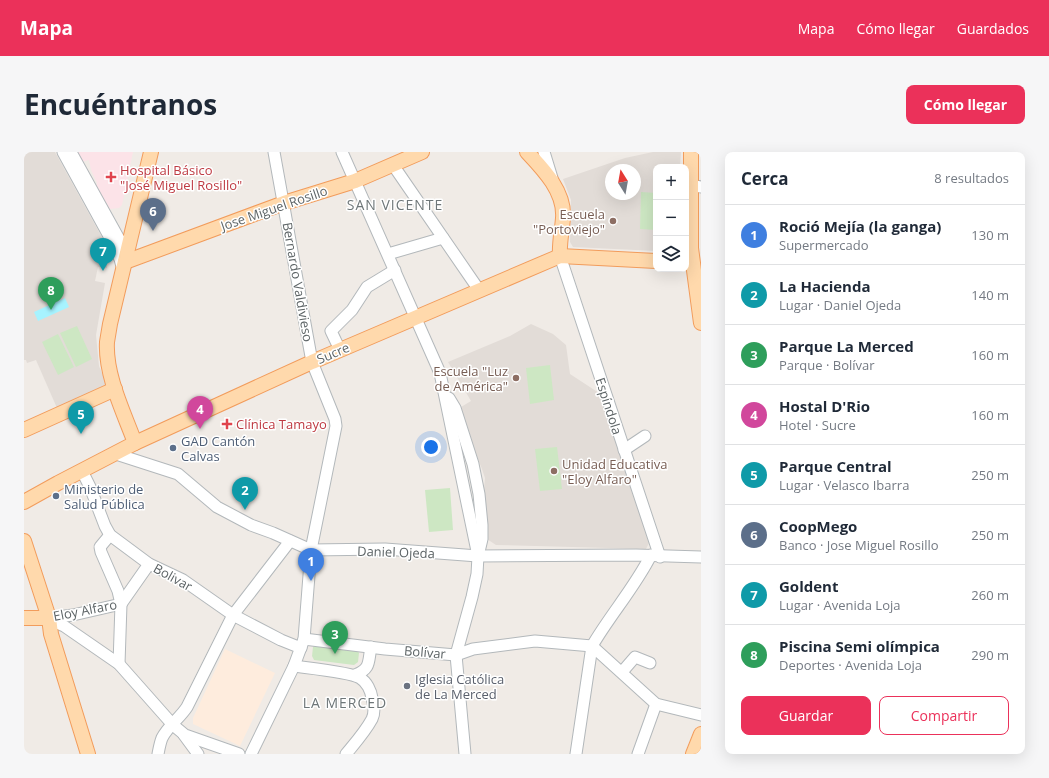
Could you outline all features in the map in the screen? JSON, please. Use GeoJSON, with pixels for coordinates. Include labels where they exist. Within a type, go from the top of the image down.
{"type":"FeatureCollection","features":[{"type":"Feature","properties":{"kind":"main road"},"geometry":{"type":"LineString","coordinates":[[135,443],[115,389],[108,356],[107,342],[150,152]]}},
{"type":"Feature","properties":{"kind":"main road","name":"Jose Miguel Rosillo"},"geometry":{"type":"LineString","coordinates":[[126,260],[284,203],[355,181],[393,165],[404,156],[422,152]]}},
{"type":"Feature","properties":{"kind":"main road"},"geometry":{"type":"LineString","coordinates":[[527,152],[561,196],[563,208],[560,256]]}},
{"type":"Feature","properties":{"kind":"main road"},"geometry":{"type":"LineString","coordinates":[[691,152],[696,186],[691,248],[701,323]]}},
{"type":"Feature","properties":{"kind":"main road","name":"Sucre"},"geometry":{"type":"LineString","coordinates":[[24,502],[135,443],[312,362],[560,256],[653,261]]}},
{"type":"Feature","properties":{"kind":"main road"},"geometry":{"type":"LineString","coordinates":[[24,430],[115,389]]}},
{"type":"Feature","properties":{"kind":"main road"},"geometry":{"type":"LineString","coordinates":[[24,542],[49,618],[51,634],[88,754]]}},
{"type":"Feature","properties":{"kind":"main road","name":"Eloy Alfaro"},"geometry":{"type":"LineString","coordinates":[[24,618],[49,618]]}},
{"type":"Feature","properties":{"kind":"street"},"geometry":{"type":"LineString","coordinates":[[63,152],[120,259],[126,260],[119,239],[71,152]]}},
{"type":"Feature","properties":{"kind":"street","name":"Bernardo Valdivieso"},"geometry":{"type":"LineString","coordinates":[[251,754],[294,666],[303,643],[311,550],[336,426],[335,418],[312,362],[274,152]]}},
{"type":"Feature","properties":{"kind":"street"},"geometry":{"type":"LineString","coordinates":[[342,152],[416,317],[440,374],[444,391],[456,408],[473,464],[479,494],[482,539],[472,597],[456,655],[465,754]]}},
{"type":"Feature","properties":{"kind":"street"},"geometry":{"type":"LineString","coordinates":[[544,152],[556,188]]}},
{"type":"Feature","properties":{"kind":"street"},"geometry":{"type":"LineString","coordinates":[[393,165],[479,290]]}},
{"type":"Feature","properties":{"kind":"street"},"geometry":{"type":"LineString","coordinates":[[388,254],[443,238]]}},
{"type":"Feature","properties":{"kind":"street","name":"Espíndola"},"geometry":{"type":"LineString","coordinates":[[560,256],[624,450],[656,556]]}},
{"type":"Feature","properties":{"kind":"street"},"geometry":{"type":"LineString","coordinates":[[340,350],[331,330],[352,310],[367,287],[395,270]]}},
{"type":"Feature","properties":{"kind":"street"},"geometry":{"type":"LineString","coordinates":[[624,450],[645,436]]}},
{"type":"Feature","properties":{"kind":"street","name":"Daniel Ojeda"},"geometry":{"type":"LineString","coordinates":[[116,454],[178,474],[217,507],[251,525],[273,532],[311,550],[385,549],[478,556],[701,557]]}},
{"type":"Feature","properties":{"kind":"street"},"geometry":{"type":"LineString","coordinates":[[82,471],[110,536],[100,547],[118,591],[121,604],[118,664]]}},
{"type":"Feature","properties":{"kind":"street","name":"Bolivar"},"geometry":{"type":"LineString","coordinates":[[110,536],[149,564],[183,580],[233,615],[281,640],[303,643]]}},
{"type":"Feature","properties":{"kind":"street"},"geometry":{"type":"LineString","coordinates":[[184,735],[180,723],[183,715],[233,615],[290,541]]}},
{"type":"Feature","properties":{"kind":"street"},"geometry":{"type":"LineString","coordinates":[[576,754],[592,646],[645,567],[656,556]]}},
{"type":"Feature","properties":{"kind":"street","name":"Eloy Alfaro"},"geometry":{"type":"LineString","coordinates":[[49,618],[73,615],[121,604],[149,564]]}},
{"type":"Feature","properties":{"kind":"street"},"geometry":{"type":"LineString","coordinates":[[69,630],[67,621],[73,615]]}},
{"type":"Feature","properties":{"kind":"street"},"geometry":{"type":"LineString","coordinates":[[49,618],[118,664],[173,725],[184,735],[198,754]]}},
{"type":"Feature","properties":{"kind":"street","name":"Bolívar"},"geometry":{"type":"LineString","coordinates":[[303,643],[371,647],[456,655],[473,649],[535,642],[592,646]]}},
{"type":"Feature","properties":{"kind":"street"},"geometry":{"type":"LineString","coordinates":[[592,646],[656,704],[701,715]]}},
{"type":"Feature","properties":{"kind":"street"},"geometry":{"type":"LineString","coordinates":[[355,675],[364,672],[366,669],[371,647]]}},
{"type":"Feature","properties":{"kind":"street"},"geometry":{"type":"LineString","coordinates":[[622,672],[635,657],[650,663]]}},
{"type":"Feature","properties":{"kind":"street"},"geometry":{"type":"LineString","coordinates":[[294,666],[355,675],[364,681],[371,692],[374,708],[372,718],[346,754]]}},
{"type":"Feature","properties":{"kind":"street"},"geometry":{"type":"LineString","coordinates":[[638,754],[656,704]]}},
{"type":"Feature","properties":{"kind":"street"},"geometry":{"type":"LineString","coordinates":[[158,754],[162,738],[183,715]]}},
{"type":"Feature","properties":{"kind":"street"},"geometry":{"type":"LineString","coordinates":[[184,735],[238,754]]}},
{"type":"Feature","properties":{"kind":"street"},"geometry":{"type":"LineString","coordinates":[[198,754],[199,746],[203,744],[210,744]]}},
{"type":"Feature","properties":{"kind":"shaded area"},"geometry":{"type":"Polygon","coordinates":[[[24,152],[55,152],[104,241],[107,253],[107,268],[98,267],[95,281],[105,283],[96,335],[99,366],[107,385],[57,408],[36,360],[27,363],[26,360],[24,360],[24,152]]]}},
{"type":"Feature","properties":{"kind":"shaded area","name":"Hospital Básico \"José Miguel Rosillo\""},"geometry":{"type":"Polygon","coordinates":[[[76,152],[133,152],[122,205],[119,208],[110,209],[96,186],[97,183],[91,170],[89,160],[81,162],[76,152]]]}},
{"type":"Feature","properties":{"kind":"shaded area","name":"Escuela \"Portoviejo\""},"geometry":{"type":"Polygon","coordinates":[[[653,152],[681,152],[680,164],[653,164],[653,251],[573,247],[570,242],[571,200],[563,179],[605,165],[605,200],[641,200],[641,164],[607,164],[625,158],[653,152]]]}},
{"type":"Feature","properties":{"kind":"shaded area","name":"Unidad Educativa \"Eloy Alfaro\""},"geometry":{"type":"Polygon","coordinates":[[[531,324],[553,334],[566,345],[570,374],[599,393],[650,541],[646,549],[496,545],[487,539],[484,489],[485,478],[461,407],[471,401],[448,362],[510,336],[531,324]]]}},
{"type":"Feature","properties":{"kind":"shaded area"},"geometry":{"type":"Polygon","coordinates":[[[225,649],[275,673],[240,746],[193,724],[193,718],[225,649]]]}},
{"type":"Feature","properties":{"kind":"green space"},"geometry":{"type":"Polygon","coordinates":[[[641,192],[653,193],[653,230],[640,229],[641,192]]]}},
{"type":"Feature","properties":{"kind":"green space"},"geometry":{"type":"Polygon","coordinates":[[[77,326],[92,359],[76,367],[60,333],[77,326]]]}},
{"type":"Feature","properties":{"kind":"green space"},"geometry":{"type":"Polygon","coordinates":[[[58,334],[74,367],[58,375],[42,342],[58,334]]]}},
{"type":"Feature","properties":{"kind":"green space"},"geometry":{"type":"Polygon","coordinates":[[[550,365],[554,400],[530,404],[526,368],[550,365]]]}},
{"type":"Feature","properties":{"kind":"green space"},"geometry":{"type":"Polygon","coordinates":[[[557,447],[562,489],[540,491],[535,449],[557,447]]]}},
{"type":"Feature","properties":{"kind":"green space"},"geometry":{"type":"Polygon","coordinates":[[[450,488],[453,530],[429,532],[425,490],[450,488]]]}},
{"type":"Feature","properties":{"kind":"green space"},"geometry":{"type":"Polygon","coordinates":[[[316,644],[356,649],[359,653],[358,662],[354,665],[314,660],[312,656],[313,647],[316,644]]]}},
{"type":"Feature","properties":{"kind":"water"},"geometry":{"type":"Polygon","coordinates":[[[65,298],[69,307],[38,321],[34,312],[65,298]]]}},
{"type":"Feature","properties":{"kind":"place","name":"Hospital Básico \"José Miguel Rosillo\""},"geometry":{"type":"Point","coordinates":[111,177]}},
{"type":"Feature","properties":{"kind":"place","name":"Escuela \"Portoviejo\""},"geometry":{"type":"Point","coordinates":[613,221]}},
{"type":"Feature","properties":{"kind":"place","name":"CoopMego"},"geometry":{"type":"Point","coordinates":[153,231]}},
{"type":"Feature","properties":{"kind":"place","name":"Goldent"},"geometry":{"type":"Point","coordinates":[103,271]}},
{"type":"Feature","properties":{"kind":"place","name":"Piscina Semi olímpica"},"geometry":{"type":"Point","coordinates":[51,310]}},
{"type":"Feature","properties":{"kind":"place","name":"Escuela \"Luz de América\""},"geometry":{"type":"Point","coordinates":[516,378]}},
{"type":"Feature","properties":{"kind":"place","name":"Clínica Tamayo"},"geometry":{"type":"Point","coordinates":[227,424]}},
{"type":"Feature","properties":{"kind":"place","name":"Hostal D'Rio"},"geometry":{"type":"Point","coordinates":[200,429]}},
{"type":"Feature","properties":{"kind":"place","name":"Parque Central"},"geometry":{"type":"Point","coordinates":[81,434]}},
{"type":"Feature","properties":{"kind":"place","name":"GAD Cantón Calvas"},"geometry":{"type":"Point","coordinates":[173,448]}},
{"type":"Feature","properties":{"kind":"place","name":"Unidad Educativa \"Eloy Alfaro\""},"geometry":{"type":"Point","coordinates":[554,471]}},
{"type":"Feature","properties":{"kind":"place","name":"Ministerio de Salud Pública"},"geometry":{"type":"Point","coordinates":[56,496]}},
{"type":"Feature","properties":{"kind":"place","name":"La Hacienda"},"geometry":{"type":"Point","coordinates":[245,510]}},
{"type":"Feature","properties":{"kind":"place","name":"Roció Mejía (la ganga)"},"geometry":{"type":"Point","coordinates":[311,581]}},
{"type":"Feature","properties":{"kind":"place","name":"Parque La Merced"},"geometry":{"type":"Point","coordinates":[335,654]}},
{"type":"Feature","properties":{"kind":"place","name":"Iglesia Católica de La Merced"},"geometry":{"type":"Point","coordinates":[407,686]}},
{"type":"Feature","properties":{"kind":"district","name":"SAN VICENTE"},"geometry":{"type":"Point","coordinates":[395,205]}},
{"type":"Feature","properties":{"kind":"district","name":"LA MERCED"},"geometry":{"type":"Point","coordinates":[345,703]}}]}
